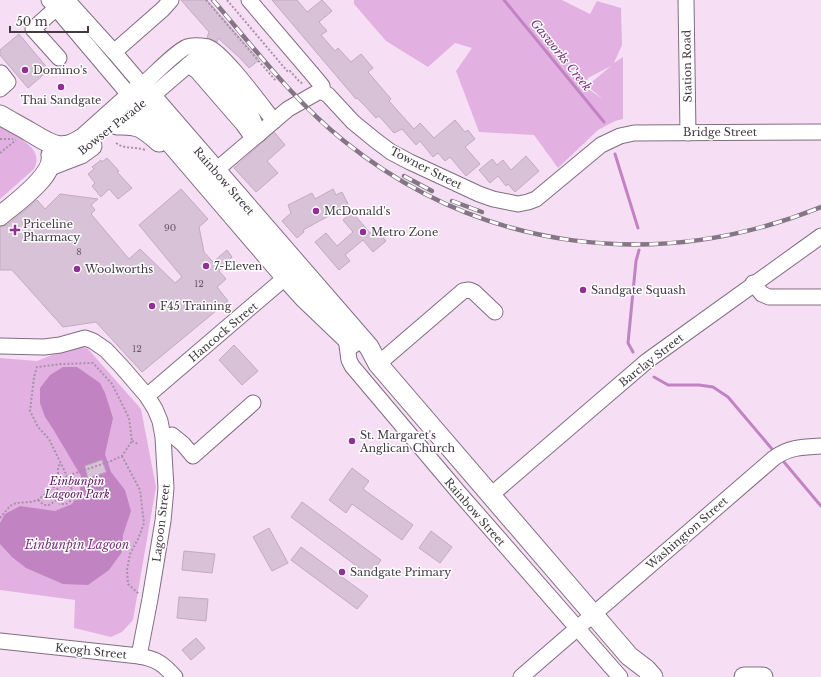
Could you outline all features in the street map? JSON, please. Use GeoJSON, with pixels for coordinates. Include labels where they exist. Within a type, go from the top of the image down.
{"type":"FeatureCollection","features":[{"type":"Feature","properties":{"kind":"main road","name":"Bowser Parade"},"geometry":{"type":"LineString","coordinates":[[50,166],[81,154],[116,134],[141,96]]}},
{"type":"Feature","properties":{"kind":"main road","name":"Bowser Parade"},"geometry":{"type":"LineString","coordinates":[[44,142],[65,146],[74,144],[141,96]]}},
{"type":"Feature","properties":{"kind":"main road","name":"Rainbow Street"},"geometry":{"type":"LineString","coordinates":[[141,96],[180,153],[209,176]]}},
{"type":"Feature","properties":{"kind":"main road","name":"Rainbow Street"},"geometry":{"type":"LineString","coordinates":[[141,96],[292,272],[369,347],[378,364],[628,656],[646,669],[653,677]]}},
{"type":"Feature","properties":{"kind":"main road"},"geometry":{"type":"LineString","coordinates":[[0,115],[33,133],[44,142],[50,152],[51,158],[50,166],[41,180],[0,216]]}},
{"type":"Feature","properties":{"kind":"main road"},"geometry":{"type":"LineString","coordinates":[[116,134],[130,124],[137,126],[162,144],[180,153]]}},
{"type":"Feature","properties":{"kind":"main road","name":"Rainbow Street"},"geometry":{"type":"LineString","coordinates":[[292,272],[304,298],[364,356],[378,364]]}},
{"type":"Feature","properties":{"kind":"main road","name":"Rainbow Street"},"geometry":{"type":"LineString","coordinates":[[628,656],[638,677]]}},
{"type":"Feature","properties":{"kind":"main road"},"geometry":{"type":"LineString","coordinates":[[744,677],[763,677]]}},
{"type":"Feature","properties":{"kind":"street"},"geometry":{"type":"LineString","coordinates":[[114,52],[163,9],[171,0]]}},
{"type":"Feature","properties":{"kind":"street","name":"Towner Street"},"geometry":{"type":"LineString","coordinates":[[248,0],[322,86],[323,92],[353,122],[391,152],[479,194],[518,204],[536,199],[601,145],[620,136]]}},
{"type":"Feature","properties":{"kind":"street","name":"Station Road"},"geometry":{"type":"LineString","coordinates":[[686,0],[688,132]]}},
{"type":"Feature","properties":{"kind":"street"},"geometry":{"type":"LineString","coordinates":[[59,58],[33,29],[60,2]]}},
{"type":"Feature","properties":{"kind":"street","name":"Rainbow Street"},"geometry":{"type":"LineString","coordinates":[[60,2],[114,52],[141,96]]}},
{"type":"Feature","properties":{"kind":"street","name":"Rainbow Street"},"geometry":{"type":"LineString","coordinates":[[60,2],[141,96]]}},
{"type":"Feature","properties":{"kind":"street"},"geometry":{"type":"LineString","coordinates":[[141,96],[179,52],[187,47],[195,46],[209,48],[227,62],[274,120]]}},
{"type":"Feature","properties":{"kind":"street"},"geometry":{"type":"LineString","coordinates":[[141,96],[194,60],[204,60],[210,64],[249,110],[256,136]]}},
{"type":"Feature","properties":{"kind":"street"},"geometry":{"type":"LineString","coordinates":[[0,89],[8,82],[1,73]]}},
{"type":"Feature","properties":{"kind":"street"},"geometry":{"type":"LineString","coordinates":[[209,176],[274,120],[296,104],[318,92],[323,92]]}},
{"type":"Feature","properties":{"kind":"street","name":"Bridge Street"},"geometry":{"type":"LineString","coordinates":[[620,136],[634,133],[821,132]]}},
{"type":"Feature","properties":{"kind":"street","name":"Barclay Street"},"geometry":{"type":"LineString","coordinates":[[491,495],[647,360],[821,236]]}},
{"type":"Feature","properties":{"kind":"street","name":"Hancock Street"},"geometry":{"type":"LineString","coordinates":[[147,396],[292,272]]}},
{"type":"Feature","properties":{"kind":"street"},"geometry":{"type":"LineString","coordinates":[[753,283],[762,294],[769,297],[821,297]]}},
{"type":"Feature","properties":{"kind":"street"},"geometry":{"type":"LineString","coordinates":[[378,364],[463,291],[469,290],[474,292],[495,312]]}},
{"type":"Feature","properties":{"kind":"street","name":"Lagoon Street"},"geometry":{"type":"LineString","coordinates":[[0,346],[44,347],[85,338],[93,341],[106,350],[122,367],[147,396],[155,408],[160,421],[163,437],[166,488],[163,521],[139,656]]}},
{"type":"Feature","properties":{"kind":"street","name":"Rainbow Street"},"geometry":{"type":"LineString","coordinates":[[346,338],[348,360],[352,366],[460,494],[620,677]]}},
{"type":"Feature","properties":{"kind":"street"},"geometry":{"type":"LineString","coordinates":[[172,434],[193,456],[253,403]]}},
{"type":"Feature","properties":{"kind":"street","name":"Washington Street"},"geometry":{"type":"LineString","coordinates":[[521,677],[592,614],[782,452],[802,447],[821,446]]}},
{"type":"Feature","properties":{"kind":"street","name":"Keogh Street"},"geometry":{"type":"LineString","coordinates":[[0,641],[151,658],[159,662],[175,677]]}},
{"type":"Feature","properties":{"kind":"path"},"geometry":{"type":"LineString","coordinates":[[206,0],[276,81]]}},
{"type":"Feature","properties":{"kind":"path"},"geometry":{"type":"LineString","coordinates":[[227,0],[288,72],[290,71],[303,84]]}},
{"type":"Feature","properties":{"kind":"path"},"geometry":{"type":"LineString","coordinates":[[116,134],[122,148],[140,148],[147,151]]}},
{"type":"Feature","properties":{"kind":"path"},"geometry":{"type":"LineString","coordinates":[[0,139],[16,139],[0,153]]}},
{"type":"Feature","properties":{"kind":"path"},"geometry":{"type":"LineString","coordinates":[[0,518],[10,506],[16,503],[38,500],[67,476],[112,461],[122,456],[132,441],[129,418],[112,384],[92,363],[37,367],[34,377],[30,411],[38,427],[49,439],[67,476]]}},
{"type":"Feature","properties":{"kind":"path"},"geometry":{"type":"LineString","coordinates":[[132,441],[138,444]]}},
{"type":"Feature","properties":{"kind":"path"},"geometry":{"type":"LineString","coordinates":[[122,456],[140,490],[144,523],[130,554],[127,570],[128,584],[142,597]]}},
{"type":"Feature","properties":{"kind":"path"},"geometry":{"type":"LineString","coordinates":[[58,482],[58,468],[60,463]]}},
{"type":"Feature","properties":{"kind":"path"},"geometry":{"type":"LineString","coordinates":[[55,497],[56,490],[61,486],[70,486],[75,494],[72,500],[66,504],[59,504]]}},
{"type":"Feature","properties":{"kind":"path"},"geometry":{"type":"LineString","coordinates":[[38,500],[44,505],[49,505],[72,489]]}},
{"type":"Feature","properties":{"kind":"green space"},"geometry":{"type":"Polygon","coordinates":[[[354,0],[562,0],[590,14],[597,1],[621,8],[622,45],[614,63],[623,57],[623,119],[615,121],[598,130],[558,168],[534,135],[479,132],[456,71],[472,48],[455,43],[428,67],[386,41],[354,4],[354,0]],[[611,66],[588,78],[585,87],[603,99],[587,86],[611,66]]]}},
{"type":"Feature","properties":{"kind":"green space"},"geometry":{"type":"Polygon","coordinates":[[[0,127],[27,143],[36,154],[37,161],[34,169],[0,199],[0,127]]]}},
{"type":"Feature","properties":{"kind":"green space","name":"Einbunpin Lagoon Park"},"geometry":{"type":"Polygon","coordinates":[[[77,345],[88,349],[141,409],[156,487],[133,620],[122,632],[111,637],[74,628],[75,600],[0,590],[0,358],[37,361],[77,345]]]}},
{"type":"Feature","properties":{"kind":"water","name":"Einbunpin Lagoon"},"geometry":{"type":"Polygon","coordinates":[[[63,367],[77,367],[100,383],[105,393],[113,418],[105,454],[111,472],[125,490],[131,511],[123,535],[122,552],[109,570],[88,585],[63,584],[26,568],[12,557],[0,544],[0,523],[5,514],[20,506],[55,511],[72,504],[80,491],[81,476],[45,417],[40,403],[40,388],[50,375],[63,367]]]}},
{"type":"Feature","properties":{"kind":"building"},"geometry":{"type":"Polygon","coordinates":[[[181,0],[207,0],[259,60],[249,68],[218,38],[217,42],[207,38],[209,32],[181,0]]]}},
{"type":"Feature","properties":{"kind":"building"},"geometry":{"type":"Polygon","coordinates":[[[272,0],[297,0],[307,12],[322,0],[332,11],[319,22],[327,31],[321,35],[335,51],[338,48],[351,62],[361,54],[373,68],[368,72],[391,99],[389,101],[414,129],[420,123],[434,138],[455,120],[465,132],[468,130],[475,139],[465,147],[480,164],[466,176],[450,157],[445,161],[438,153],[433,157],[420,141],[416,145],[402,129],[394,133],[379,116],[376,118],[357,98],[356,99],[272,0]]]}},
{"type":"Feature","properties":{"kind":"building"},"geometry":{"type":"Polygon","coordinates":[[[19,34],[49,70],[28,88],[0,55],[0,50],[19,34]]]}},
{"type":"Feature","properties":{"kind":"building"},"geometry":{"type":"Polygon","coordinates":[[[274,132],[285,145],[267,161],[278,173],[256,192],[234,168],[274,132]]]}},
{"type":"Feature","properties":{"kind":"building"},"geometry":{"type":"Polygon","coordinates":[[[526,156],[539,171],[515,192],[508,184],[506,186],[498,176],[490,183],[479,170],[492,159],[497,165],[503,160],[511,170],[526,156]]]}},
{"type":"Feature","properties":{"kind":"building"},"geometry":{"type":"Polygon","coordinates":[[[107,158],[119,171],[117,172],[132,188],[118,199],[109,189],[101,197],[92,186],[95,183],[88,174],[94,169],[92,167],[101,160],[102,162],[107,158]]]}},
{"type":"Feature","properties":{"kind":"building"},"geometry":{"type":"Polygon","coordinates":[[[181,189],[208,219],[199,227],[204,252],[213,262],[227,250],[232,257],[219,271],[226,279],[217,287],[228,301],[142,372],[96,322],[63,327],[12,270],[0,270],[0,227],[7,225],[37,200],[45,209],[60,194],[98,199],[91,205],[95,210],[91,214],[129,259],[140,249],[175,283],[182,277],[139,225],[181,189]]]}},
{"type":"Feature","properties":{"kind":"building"},"geometry":{"type":"Polygon","coordinates":[[[333,189],[336,195],[342,192],[348,204],[345,205],[347,206],[303,230],[304,232],[297,238],[282,221],[291,213],[288,205],[312,193],[315,199],[333,189]]]}},
{"type":"Feature","properties":{"kind":"building"},"geometry":{"type":"Polygon","coordinates":[[[352,212],[371,234],[376,229],[386,241],[373,252],[363,240],[345,255],[350,261],[339,270],[315,242],[326,233],[337,246],[353,232],[343,220],[352,212]]]}},
{"type":"Feature","properties":{"kind":"building"},"geometry":{"type":"Polygon","coordinates":[[[234,345],[258,371],[242,385],[219,360],[234,345]]]}},
{"type":"Feature","properties":{"kind":"building"},"geometry":{"type":"Polygon","coordinates":[[[102,460],[106,472],[88,478],[85,466],[102,460]]]}},
{"type":"Feature","properties":{"kind":"building"},"geometry":{"type":"Polygon","coordinates":[[[352,468],[369,481],[363,489],[413,525],[402,540],[352,504],[346,513],[329,500],[352,468]]]}},
{"type":"Feature","properties":{"kind":"building"},"geometry":{"type":"Polygon","coordinates":[[[302,502],[381,560],[370,576],[291,517],[302,502]]]}},
{"type":"Feature","properties":{"kind":"building"},"geometry":{"type":"Polygon","coordinates":[[[269,528],[288,563],[272,571],[253,537],[269,528]]]}},
{"type":"Feature","properties":{"kind":"building"},"geometry":{"type":"Polygon","coordinates":[[[431,531],[452,547],[440,563],[419,548],[431,531]]]}},
{"type":"Feature","properties":{"kind":"building"},"geometry":{"type":"Polygon","coordinates":[[[301,547],[368,596],[357,609],[291,560],[301,547]]]}},
{"type":"Feature","properties":{"kind":"building"},"geometry":{"type":"Polygon","coordinates":[[[184,551],[215,554],[212,573],[182,570],[184,551]]]}},
{"type":"Feature","properties":{"kind":"building"},"geometry":{"type":"Polygon","coordinates":[[[179,597],[208,599],[206,621],[177,618],[179,597]]]}},
{"type":"Feature","properties":{"kind":"building"},"geometry":{"type":"Polygon","coordinates":[[[196,638],[205,648],[191,660],[182,650],[196,638]]]}},
{"type":"Feature","properties":{"kind":"waterway","name":"Gasworks Creek"},"geometry":{"type":"LineString","coordinates":[[504,0],[604,122]]}},
{"type":"Feature","properties":{"kind":"waterway","name":"Gasworks Creek"},"geometry":{"type":"LineString","coordinates":[[615,154],[638,228]]}},
{"type":"Feature","properties":{"kind":"waterway","name":"Gasworks Creek"},"geometry":{"type":"LineString","coordinates":[[633,352],[628,343],[636,261],[639,250]]}},
{"type":"Feature","properties":{"kind":"waterway"},"geometry":{"type":"LineString","coordinates":[[654,377],[668,385],[699,385],[713,387],[728,397],[772,449]]}},
{"type":"Feature","properties":{"kind":"waterway"},"geometry":{"type":"LineString","coordinates":[[784,462],[821,506]]}},
{"type":"Feature","properties":{"kind":"railway"},"geometry":{"type":"LineString","coordinates":[[213,0],[291,91],[308,109],[344,141],[397,178],[454,207],[513,228],[573,240],[635,244],[697,240],[759,228],[821,207]]}},
{"type":"Feature","properties":{"kind":"railway"},"geometry":{"type":"LineString","coordinates":[[404,176],[432,191]]}},
{"type":"Feature","properties":{"kind":"railway"},"geometry":{"type":"LineString","coordinates":[[452,201],[482,212]]}},
{"type":"Feature","properties":{"kind":"place","name":"Domino's"},"geometry":{"type":"Point","coordinates":[25,70]}},
{"type":"Feature","properties":{"kind":"place","name":"Thai Sandgate"},"geometry":{"type":"Point","coordinates":[61,87]}},
{"type":"Feature","properties":{"kind":"place","name":"McDonald's"},"geometry":{"type":"Point","coordinates":[316,211]}},
{"type":"Feature","properties":{"kind":"place","name":"Priceline Pharmacy"},"geometry":{"type":"Point","coordinates":[15,230]}},
{"type":"Feature","properties":{"kind":"place","name":"Metro Zone"},"geometry":{"type":"Point","coordinates":[363,232]}},
{"type":"Feature","properties":{"kind":"place","name":"7-Eleven"},"geometry":{"type":"Point","coordinates":[206,266]}},
{"type":"Feature","properties":{"kind":"place","name":"Woolworths"},"geometry":{"type":"Point","coordinates":[77,269]}},
{"type":"Feature","properties":{"kind":"place","name":"Sandgate Squash"},"geometry":{"type":"Point","coordinates":[583,290]}},
{"type":"Feature","properties":{"kind":"place","name":"F45 Training"},"geometry":{"type":"Point","coordinates":[152,306]}},
{"type":"Feature","properties":{"kind":"place","name":"St. Margaret's Anglican Church"},"geometry":{"type":"Point","coordinates":[352,441]}},
{"type":"Feature","properties":{"kind":"place","name":"Sandgate Primary"},"geometry":{"type":"Point","coordinates":[342,572]}}]}
